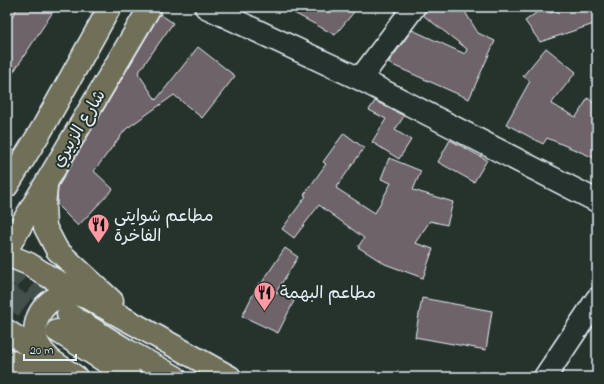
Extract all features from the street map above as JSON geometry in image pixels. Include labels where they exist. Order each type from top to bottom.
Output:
[{"type":"main road","name":"شارع الزبيري","points":[[7,186],[42,130],[110,7]]},
{"type":"main road","name":"شارع الزبيري","points":[[7,249],[14,227],[48,179],[150,7]]},
{"type":"main road","points":[[7,159],[15,155],[42,130]]},
{"type":"main road","points":[[48,179],[44,205],[45,227],[57,250],[141,327]]},
{"type":"main road","points":[[7,255],[29,264],[46,275],[90,298],[230,377]]},
{"type":"main road","points":[[51,369],[37,342],[35,331],[36,319],[42,309],[50,301],[59,296],[70,294],[90,298]]},
{"type":"main road","points":[[130,377],[63,323],[128,351],[175,377]]},
{"type":"main road","points":[[7,331],[51,369]]},
{"type":"main road","points":[[7,360],[51,369],[76,377]]},
{"type":"street","points":[[206,7],[360,79],[597,201]]},
{"type":"street","points":[[360,79],[414,7]]},
{"type":"street","points":[[545,377],[597,299]]},
{"type":"building","points":[[18,7],[56,7],[7,82],[7,25]]},
{"type":"building","points":[[283,7],[358,7],[335,35]]},
{"type":"building","points":[[426,7],[462,7],[478,33],[495,41],[469,99],[388,63],[412,30],[465,54],[467,49],[423,15]]},
{"type":"building","points":[[546,7],[550,13],[569,7],[591,7],[597,23],[540,42],[525,21]]},
{"type":"building","points":[[160,14],[173,23],[138,73],[156,100],[198,47],[235,76],[202,118],[174,95],[126,129],[94,171],[113,189],[78,226],[57,205],[58,187]]},
{"type":"building","points":[[546,48],[576,72],[551,104],[576,117],[588,98],[597,106],[597,123],[594,135],[597,148],[597,159],[547,138],[543,144],[506,124],[530,81],[523,76]]},
{"type":"building","points":[[375,101],[404,116],[395,130],[411,140],[399,159],[372,142],[386,119],[369,110]]},
{"type":"building","points":[[344,133],[364,148],[336,188],[375,213],[391,183],[381,179],[389,158],[421,171],[413,190],[453,202],[447,225],[430,221],[415,243],[433,249],[423,278],[385,264],[358,247],[364,238],[319,205],[294,238],[282,229],[306,196],[304,195],[326,164],[323,162]]},
{"type":"building","points":[[450,140],[487,160],[474,182],[438,162]]},
{"type":"building","points":[[285,248],[298,257],[276,292],[294,301],[278,333],[242,316],[259,283],[261,284]]},
{"type":"building","points":[[422,298],[492,311],[486,350],[415,337]]},
{"type":"tunnel","points":[[7,265],[66,312]]},
{"type":"tunnel","points":[[7,294],[53,328]]},
{"type":"place","name":"مطاعم شوايتي الفاخرة","points":[[98,244]]},
{"type":"place","name":"مطاعم البهمة","points":[[265,312]]}]
